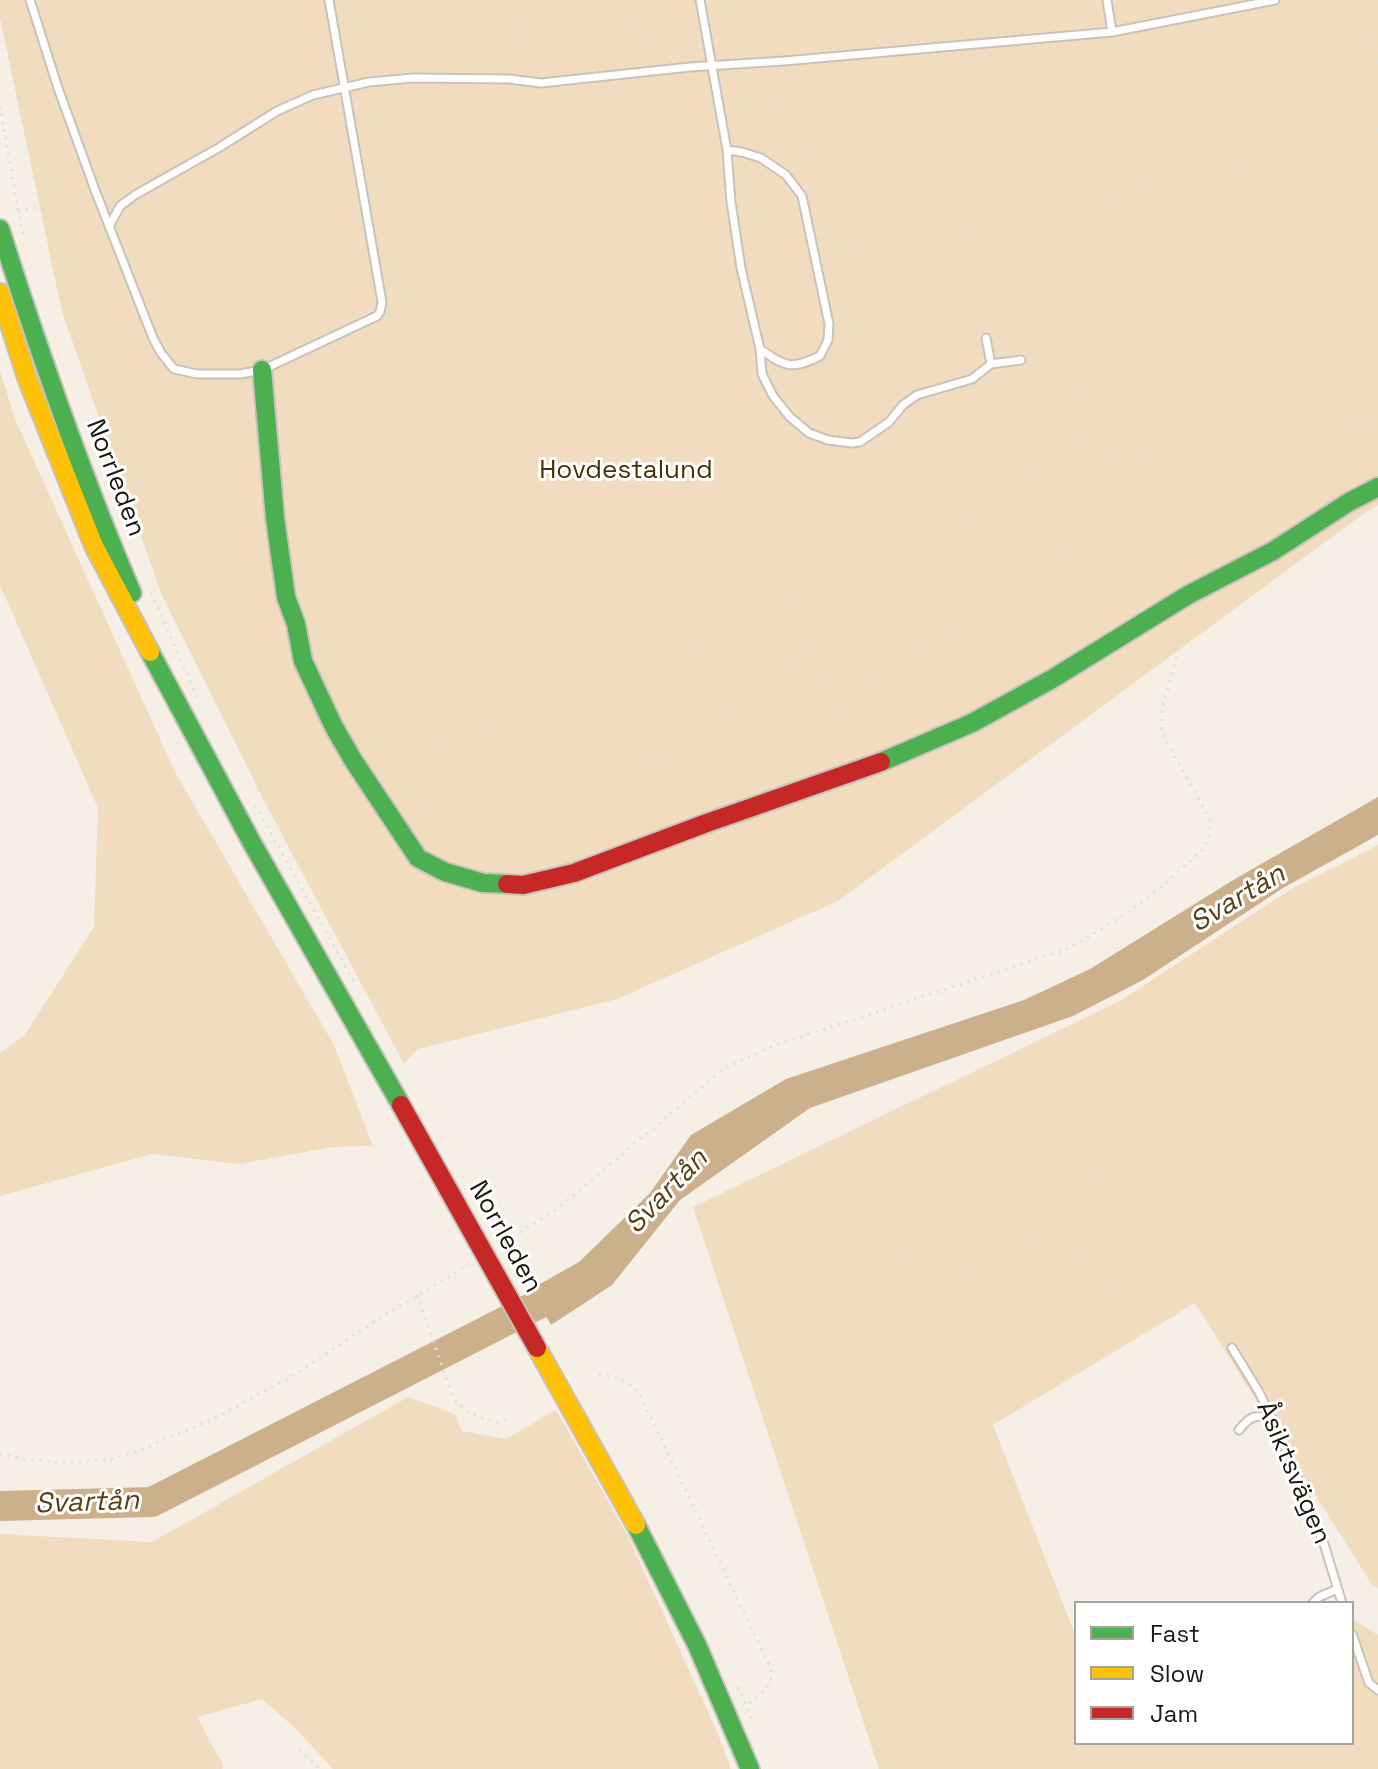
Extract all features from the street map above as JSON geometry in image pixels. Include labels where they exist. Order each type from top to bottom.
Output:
[{"type":"main road","name":"Norrleden","points":[[0,229],[38,349],[111,544],[196,740]]},
{"type":"main road","name":"Norrleden","points":[[0,293],[27,378],[94,546],[252,843],[636,1525],[700,1649],[750,1769]]},
{"type":"main road","points":[[262,370],[275,518],[286,597],[296,624],[303,661],[334,727],[418,858],[445,872],[483,883],[523,885],[574,873],[873,766],[972,723],[1052,679],[1171,605],[1273,551],[1378,487]]},
{"type":"lane","points":[[30,0],[95,190],[153,338],[174,369],[216,375],[262,370],[380,312],[382,302],[329,0]]},
{"type":"lane","points":[[700,0],[727,150],[741,268],[760,349],[762,374],[773,396],[790,417],[809,433],[828,440],[860,442],[889,422],[903,405],[917,395],[972,379],[991,364],[1021,360]]},
{"type":"lane","points":[[1107,0],[1112,32]]},
{"type":"lane","points":[[110,225],[120,206],[135,195],[277,111],[313,95],[369,82],[413,78],[509,79],[541,83],[711,65],[1112,32],[1275,0]]},
{"type":"lane","points":[[727,150],[761,158],[786,175],[802,196],[829,324],[828,340],[820,356],[799,367],[779,362],[760,349]]},
{"type":"lane","points":[[986,338],[991,364]]},
{"type":"lane","name":"Åsiktsvägen","points":[[1232,1348],[1272,1418],[1325,1547],[1341,1601]]},
{"type":"lane","points":[[1239,1430],[1249,1418],[1272,1418]]},
{"type":"lane","points":[[1315,1601],[1337,1589]]},
{"type":"lane","points":[[1354,1640],[1369,1683],[1378,1690]]},
{"type":"path","points":[[518,0],[531,82]]},
{"type":"path","points":[[637,0],[647,36],[643,72]]},
{"type":"path","points":[[680,0],[690,67]]},
{"type":"path","points":[[1362,0],[1378,67]]},
{"type":"path","points":[[337,50],[522,20]]},
{"type":"path","points":[[525,39],[641,21]]},
{"type":"path","points":[[369,785],[396,762],[456,734],[513,726],[658,672],[788,598],[942,542],[1078,437],[1080,389],[1100,346],[1144,300],[1151,271],[1142,187],[1112,32]]},
{"type":"path","points":[[759,62],[790,125],[811,154],[833,209]]},
{"type":"path","points":[[0,106],[24,236]]},
{"type":"path","points":[[847,254],[1378,129]]},
{"type":"path","points":[[18,212],[95,190]]},
{"type":"path","points":[[1078,437],[1108,452],[1196,456],[1309,435],[1378,417]]},
{"type":"path","points":[[806,790],[799,764],[810,733],[837,706],[1078,541],[1108,452]]},
{"type":"path","points":[[394,821],[433,799],[475,783],[616,776],[631,772],[670,752],[825,640],[857,609],[871,574],[870,568]]},
{"type":"path","points":[[150,593],[200,702]]},
{"type":"path","points":[[788,598],[837,706],[873,766]]},
{"type":"path","points":[[495,1248],[557,1209],[720,1072],[776,1045],[1065,950],[1118,919],[1174,877],[1205,846],[1210,819],[1163,735],[1160,721],[1179,636],[1171,605]]},
{"type":"path","points":[[658,672],[683,832]]},
{"type":"path","points":[[475,783],[481,732]]},
{"type":"path","points":[[254,804],[359,991]]},
{"type":"path","points":[[897,1252],[924,1274],[944,1282],[966,1274],[1070,1204],[1102,1169]]},
{"type":"path","points":[[985,1358],[1088,1324],[1100,1314],[1114,1289],[1142,1271],[1153,1259],[1169,1225]]},
{"type":"path","points":[[1025,1234],[1048,1238],[1074,1251],[1099,1267],[1114,1289]]},
{"type":"path","points":[[0,1454],[73,1463],[110,1459],[136,1452],[215,1418],[291,1377],[470,1264]]},
{"type":"path","points":[[417,1295],[453,1398],[475,1416],[497,1422],[513,1420]]},
{"type":"path","points":[[599,1375],[621,1378],[639,1393],[771,1669],[770,1685],[747,1705]]},
{"type":"path","points":[[299,1750],[321,1769]]},
{"type":"green space","name":"Hovdestalund","points":[[0,0],[1378,0],[1378,505],[838,901],[617,999],[418,1049],[404,1064],[263,799],[161,593],[62,312],[0,18]]},
{"type":"green space","points":[[0,371],[15,419],[175,772],[334,1045],[373,1146],[333,1147],[239,1164],[152,1154],[0,1196],[0,1053],[24,1036],[94,927],[98,808],[0,585]]},
{"type":"green space","points":[[1378,845],[1378,1588],[1372,1585],[1195,1303],[993,1425],[1074,1632],[1074,1745],[1354,1745],[1354,1620],[1378,1635],[1378,1769],[879,1769],[693,1207],[1120,1001],[1291,889]]},
{"type":"green space","points":[[408,1397],[455,1414],[462,1431],[506,1439],[556,1410],[628,1536],[731,1769],[333,1769],[296,1729],[262,1699],[197,1717],[223,1765],[222,1769],[0,1769],[0,1534],[152,1542]]},
{"type":"water","points":[[1378,797],[1378,835],[1283,888],[1143,980],[1073,1016],[810,1108],[680,1200],[612,1285],[551,1325],[531,1289],[579,1262],[650,1193],[691,1135],[786,1079],[1024,1000],[1090,969],[1235,879]]},
{"type":"waterway","name":"Svartån","points":[[0,1506],[152,1502],[574,1286]]},
{"type":"traffic: fast","points":[[0,229],[62,412],[132,593]]},
{"type":"traffic: fast","points":[[262,370],[275,518],[286,597],[296,624],[303,661],[334,727],[418,858],[445,872],[483,883],[507,884]]},
{"type":"traffic: fast","points":[[881,762],[972,723],[1052,679],[1188,595],[1273,551],[1378,487]]},
{"type":"traffic: fast","points":[[150,652],[252,843],[401,1105]]},
{"type":"traffic: fast","points":[[636,1525],[697,1645],[750,1769]]},
{"type":"traffic: slow","points":[[0,293],[27,378],[94,546],[150,652]]},
{"type":"traffic: slow","points":[[537,1348],[636,1525]]},
{"type":"traffic: jam","points":[[507,884],[523,885],[574,873],[881,762]]},
{"type":"traffic: jam","points":[[401,1105],[537,1348]]}]
